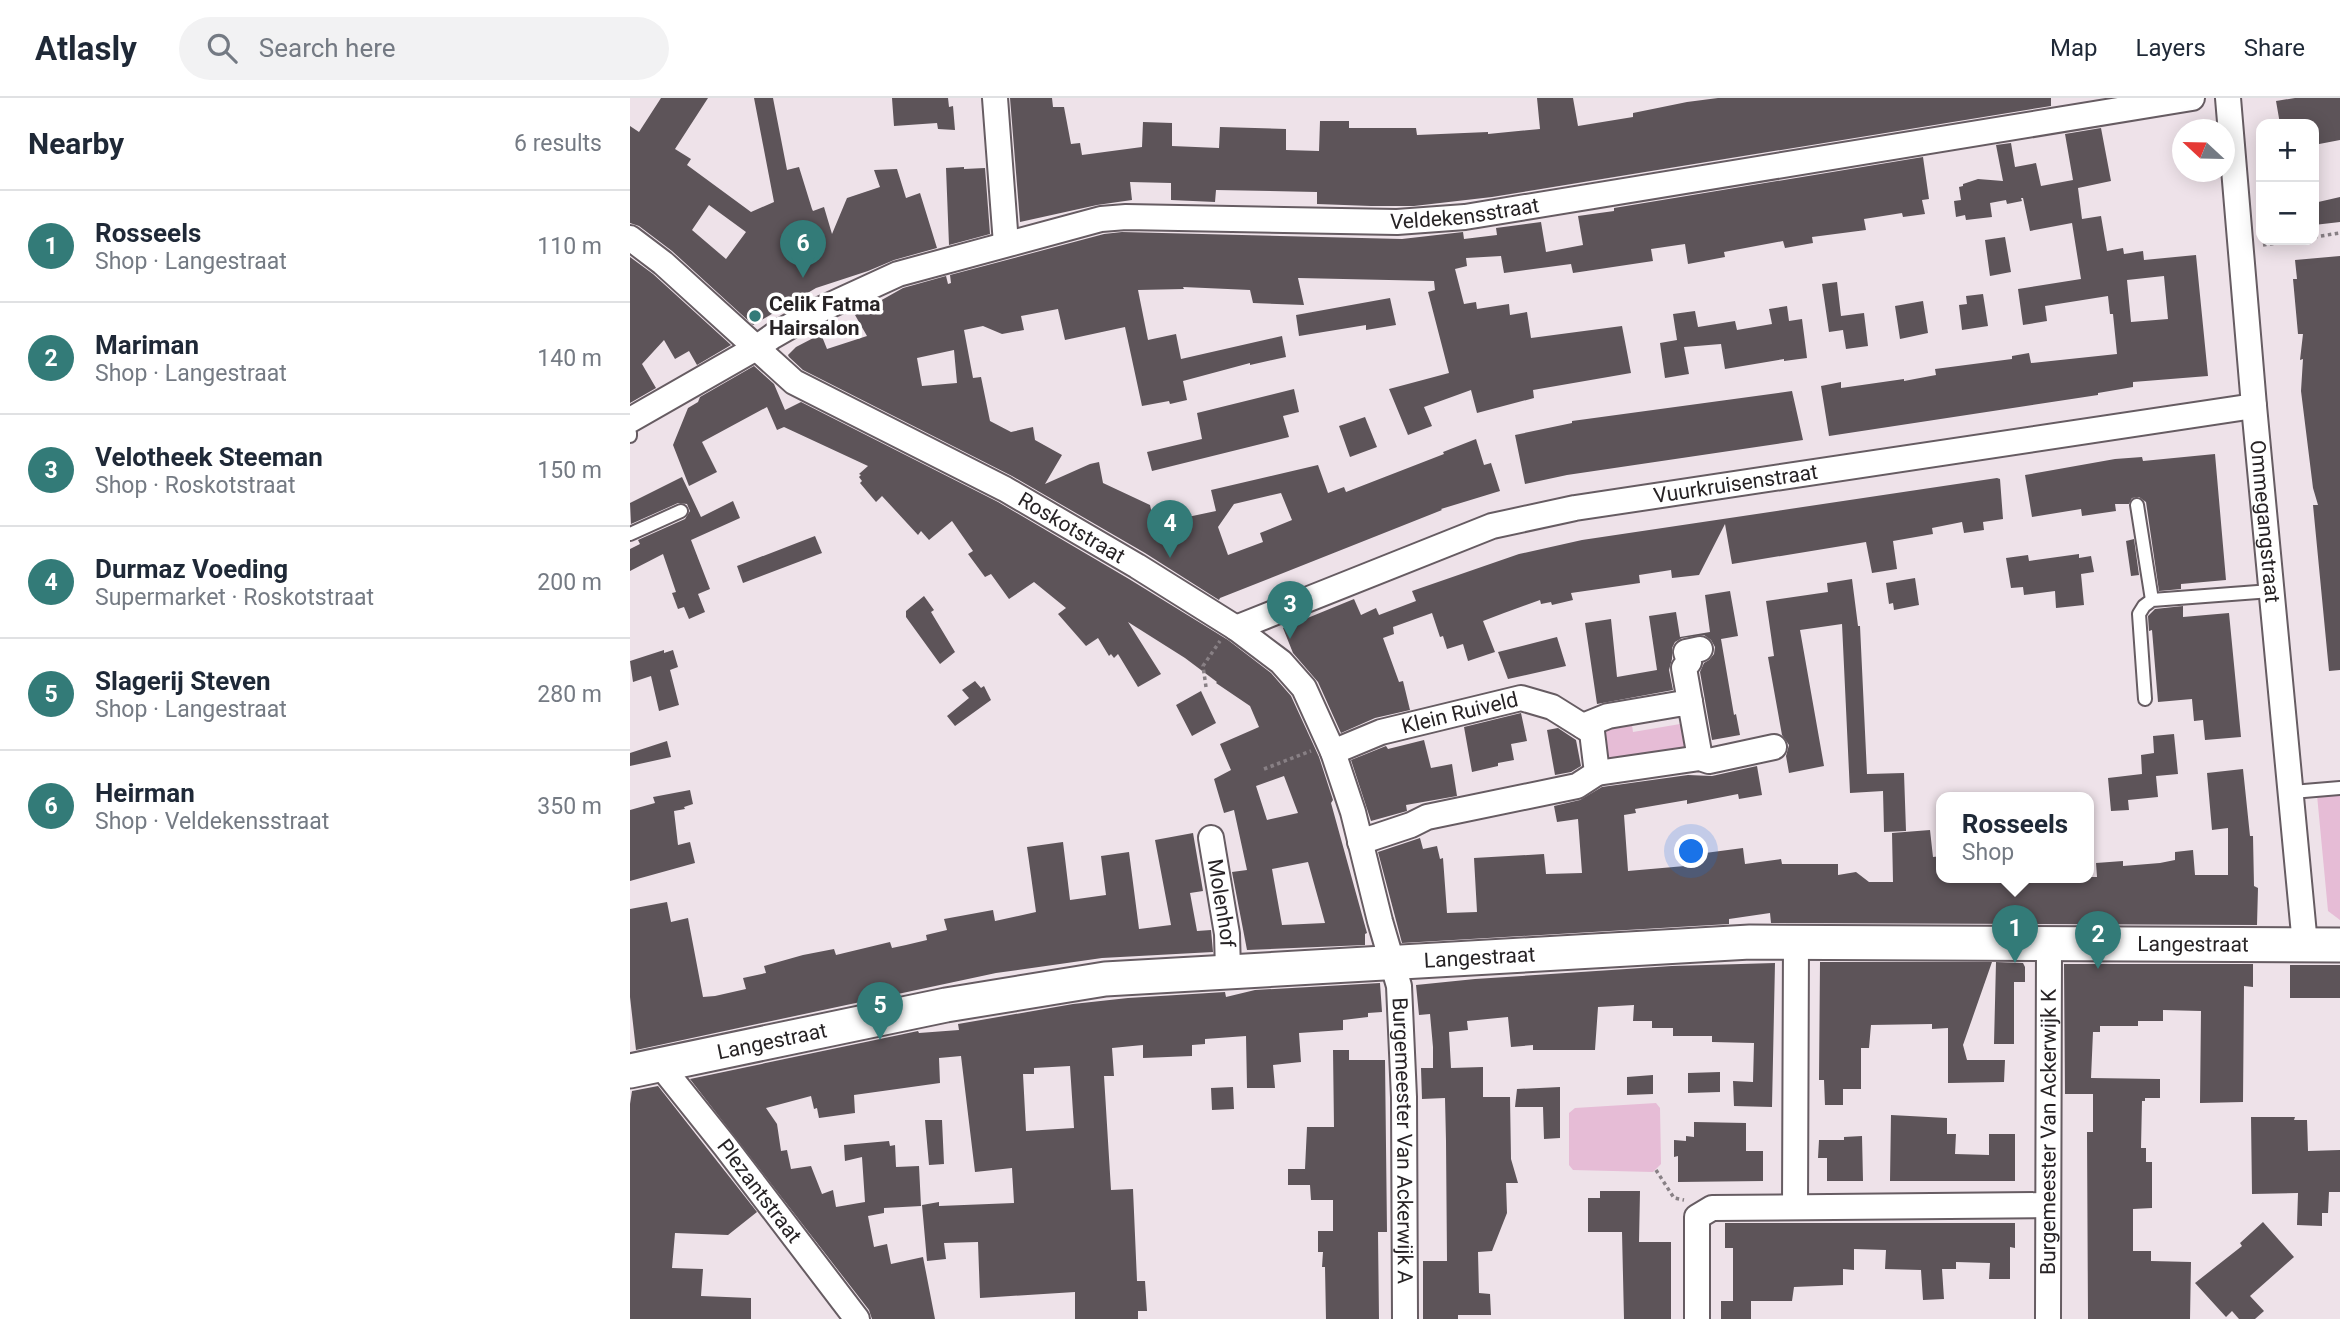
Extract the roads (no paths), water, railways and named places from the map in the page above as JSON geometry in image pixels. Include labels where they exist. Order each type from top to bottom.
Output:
[{"type":"street","points":[[995,98],[1006,244]]},
{"type":"street","name":"Veldekensstraat","points":[[630,420],[813,313],[898,274],[1101,219],[1126,217],[1397,222],[1465,217],[2192,98]]},
{"type":"street","name":"Ommegangstraat","points":[[2228,98],[2305,945]]},
{"type":"street","name":"Roskotstraat","points":[[630,238],[663,263],[794,382],[1005,488],[1137,565],[1233,626],[1281,662],[1304,688],[1331,747],[1393,963]]},
{"type":"street","name":"Vuurkruisenstraat","points":[[1233,626],[1492,526],[1574,508],[2254,406]]},
{"type":"street","points":[[1700,649],[1686,652],[1689,662],[1684,668],[1700,758]]},
{"type":"street","name":"Klein Ruiveld","points":[[1331,747],[1521,698],[1552,707],[1583,726]]},
{"type":"street","points":[[1583,726],[1608,716],[1690,702]]},
{"type":"street","points":[[1583,726],[1592,732],[1597,773]]},
{"type":"street","points":[[1360,842],[1427,817],[1577,786],[1597,773],[1700,758],[1710,761],[1774,747]]},
{"type":"street","name":"Molenhof","points":[[1211,838],[1227,934],[1228,971]]},
{"type":"street","points":[[1795,1207],[1796,941]]},
{"type":"street","name":"Langestraat","points":[[645,1069],[946,1004],[1105,979],[1679,945],[1796,941],[2340,945]]},
{"type":"street","name":"Burgemeester Van Ackerwijk K","points":[[2048,1319],[2049,944]]},
{"type":"street","name":"Burgemeester Van Ackerwijk A","points":[[1393,963],[1399,986],[1404,1097],[1405,1319]]},
{"type":"street","name":"Plezantstraat","points":[[645,1069],[725,1146],[857,1319]]},
{"type":"street","points":[[1697,1319],[1697,1217],[1712,1208],[2048,1205]]},
{"type":"lane","points":[[2137,505],[2152,600]]},
{"type":"lane","points":[[630,534],[681,511]]},
{"type":"lane","points":[[2145,699],[2139,614],[2144,606],[2152,600],[2271,591]]},
{"type":"lane","points":[[2292,792],[2340,788]]},
{"type":"place","name":"Heirman","points":[[803,278]]},
{"type":"place","name":"Celik Fatma Hairsalon","points":[[755,316]]},
{"type":"place","name":"Durmaz Voeding","points":[[1170,558]]},
{"type":"place","name":"Velotheek Steeman","points":[[1290,639]]},
{"type":"place","name":"Rosseels","points":[[2015,963]]},
{"type":"place","name":"Mariman","points":[[2098,969]]},
{"type":"place","name":"Slagerij Steven","points":[[880,1040]]}]
